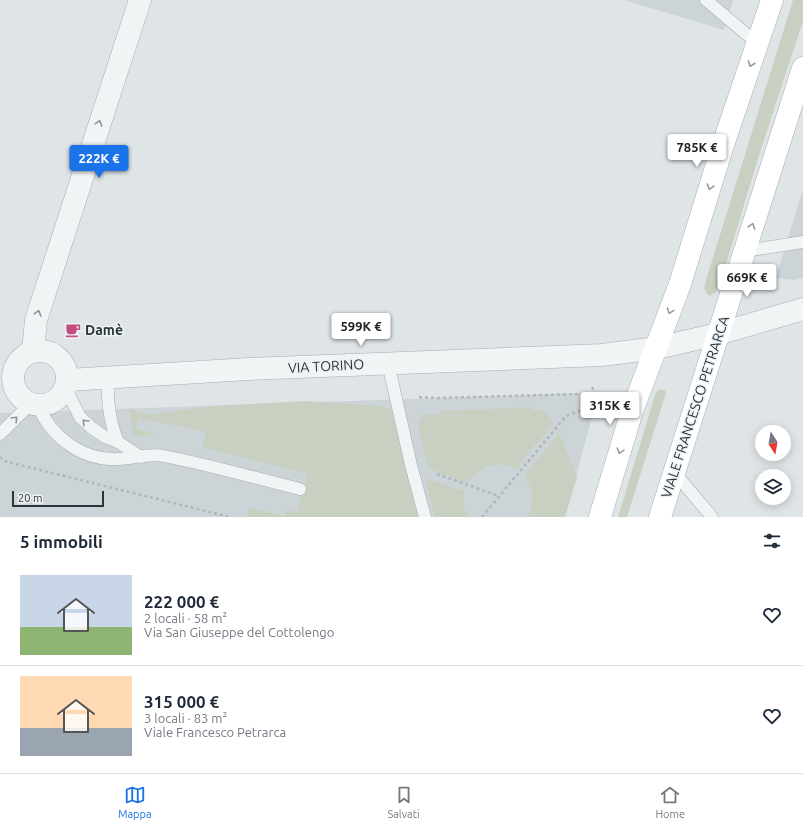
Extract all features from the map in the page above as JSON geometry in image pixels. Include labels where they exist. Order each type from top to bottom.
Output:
[{"type":"main road","points":[[600,517],[632,411],[680,284],[722,148],[772,0]]},
{"type":"main road","name":"VIALE FRANCESCO PETRARCA","points":[[660,517],[801,80]]},
{"type":"street","points":[[33,352],[36,320],[140,0]]},
{"type":"street","name":"VIA TORINO","points":[[67,384],[108,378],[159,374],[388,363],[574,357],[657,348],[718,334],[803,309]]},
{"type":"street","points":[[41,351],[50,353],[64,364],[67,371],[67,384],[55,402],[34,405],[18,394],[6,379],[24,356],[33,352],[41,351]]},
{"type":"lane","points":[[706,0],[758,44]]},
{"type":"lane","points":[[745,251],[803,242]]},
{"type":"lane","points":[[388,363],[394,395],[425,517]]},
{"type":"lane","points":[[108,378],[107,399],[111,426],[118,442]]},
{"type":"lane","points":[[67,384],[80,417],[92,428],[141,457]]},
{"type":"lane","points":[[0,434],[34,405],[52,429],[78,451],[100,459],[162,455],[300,490]]},
{"type":"lane","points":[[674,472],[712,517]]},
{"type":"path","points":[[482,517],[566,416],[588,408],[593,387]]},
{"type":"path","points":[[394,395],[437,398],[574,394],[591,397]]},
{"type":"path","points":[[0,457],[4,460],[230,517]]},
{"type":"path","points":[[411,465],[499,496]]},
{"type":"shaded area","points":[[624,0],[733,0],[724,30]]},
{"type":"shaded area","points":[[803,188],[803,278],[794,280],[776,278]]},
{"type":"shaded area","points":[[582,393],[596,402],[565,517],[0,517],[0,413]]},
{"type":"green space","points":[[793,0],[803,0],[803,21],[760,152],[721,281],[715,293],[709,296],[704,289],[706,280]]},
{"type":"green space","points":[[659,390],[665,390],[666,393],[627,517],[618,517],[656,392]]},
{"type":"green space","points":[[306,401],[382,406],[391,410],[418,517],[246,517],[249,508],[285,516],[287,510],[297,512],[308,474],[202,447],[206,432],[138,418],[136,428],[156,435],[134,436],[129,408],[141,414],[156,414],[213,406]]},
{"type":"green space","points":[[531,407],[533,410],[545,412],[553,423],[516,469],[502,465],[489,466],[477,473],[467,483],[428,468],[418,425],[424,414],[440,414],[440,411]]},
{"type":"green space","points":[[559,433],[577,477],[565,517],[528,517],[532,506],[532,496],[524,476]]},
{"type":"green space","points":[[425,478],[464,491],[464,507],[469,517],[435,517]]},
{"type":"place","name":"Damè","points":[[73,330]]}]
